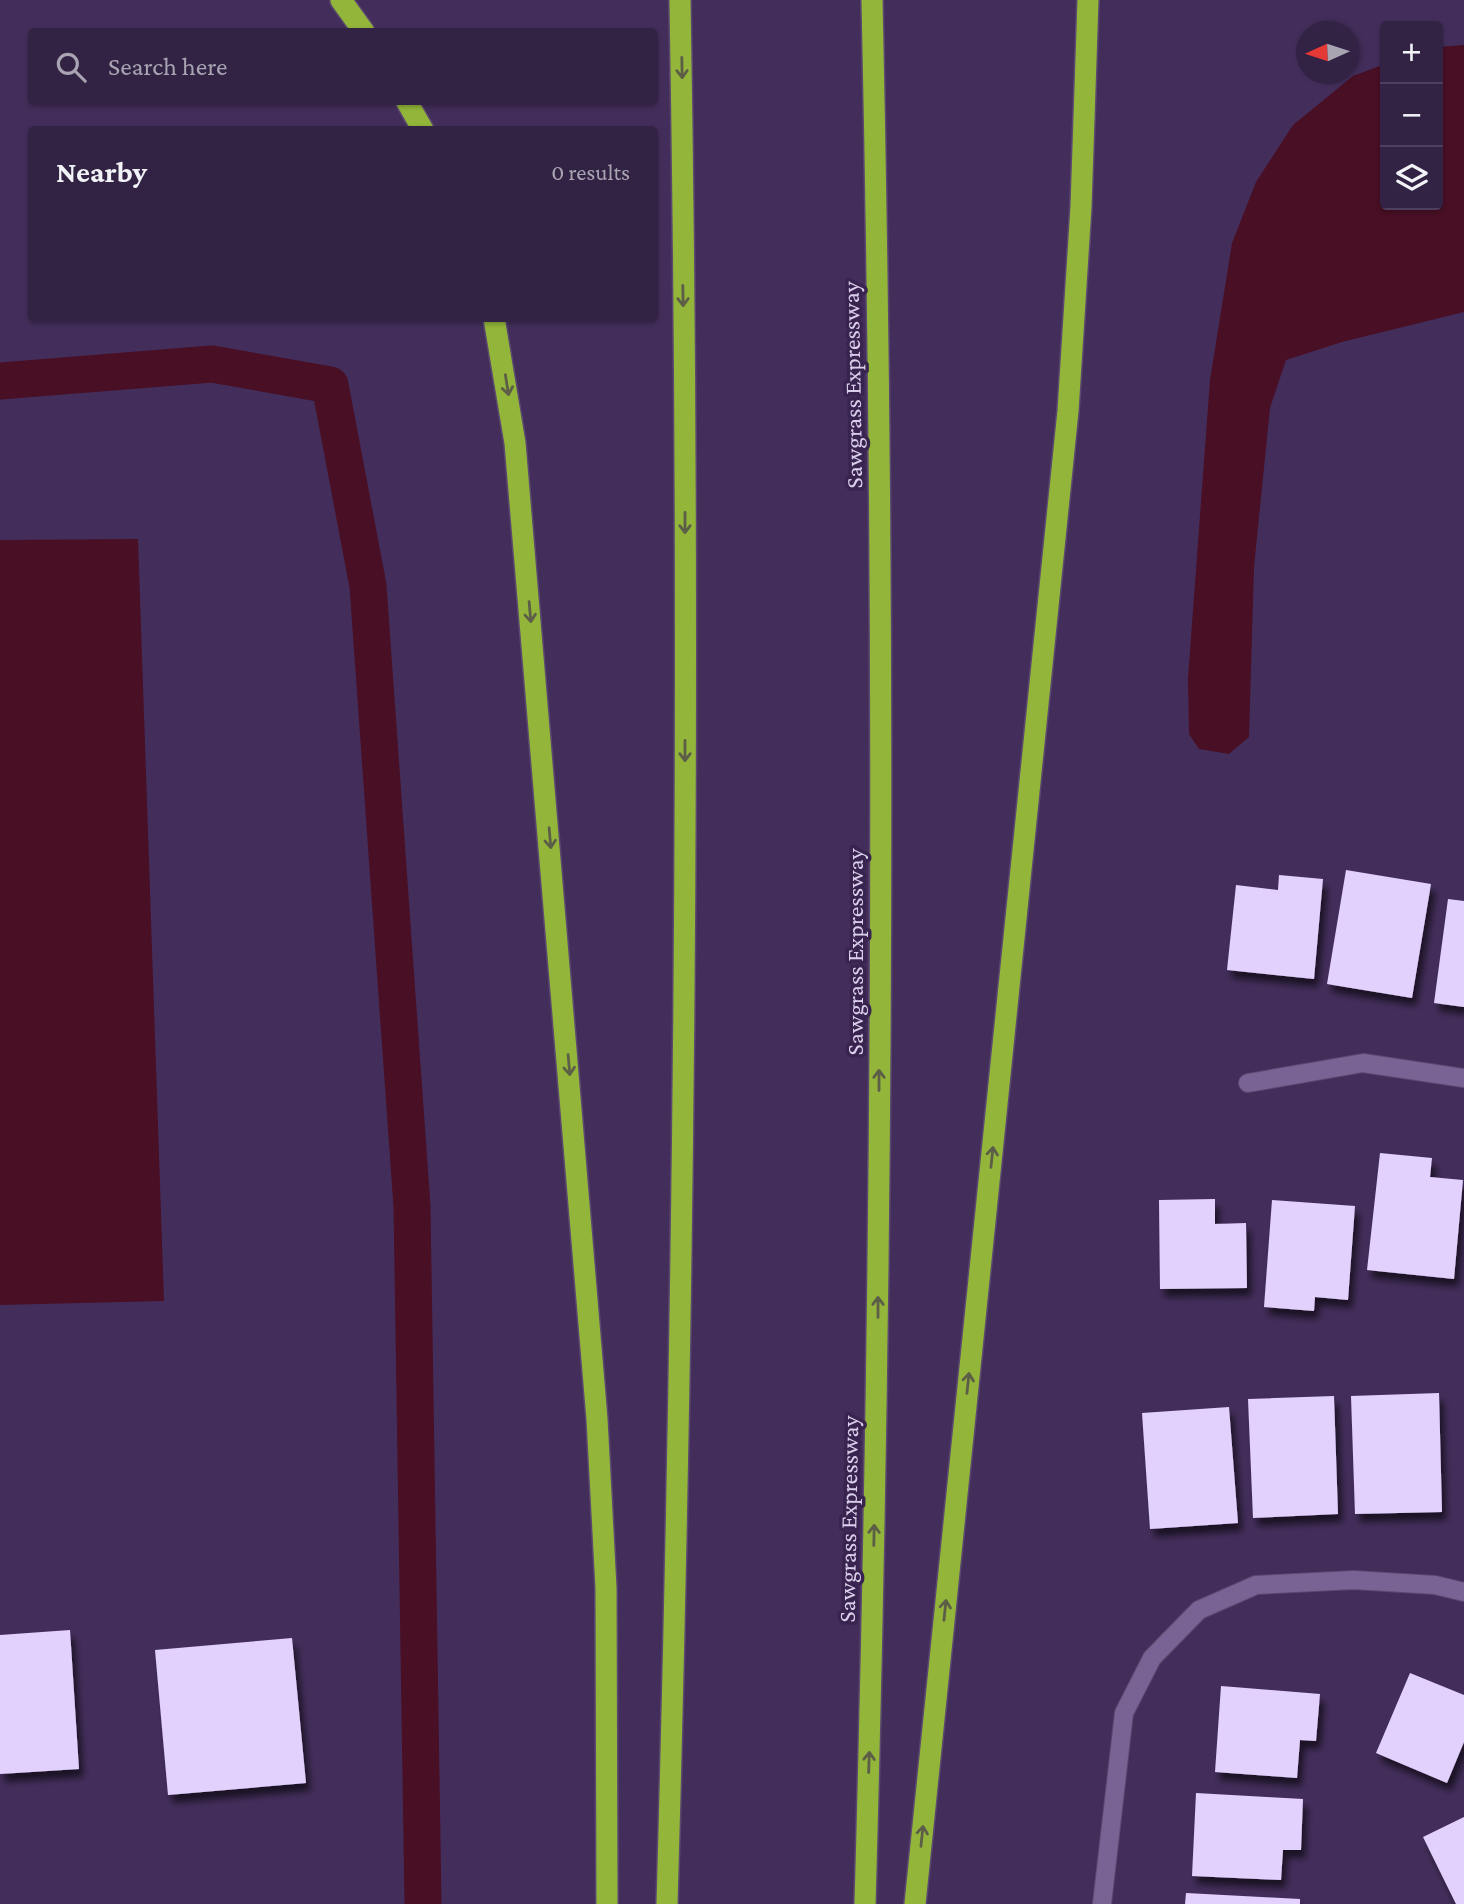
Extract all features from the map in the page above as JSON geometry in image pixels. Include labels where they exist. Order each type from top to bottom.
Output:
[{"type":"highway","points":[[341,0],[361,28]]},
{"type":"highway","points":[[667,1904],[679,1432],[685,883],[685,475],[680,0]]},
{"type":"highway","name":"Sawgrass Expressway","points":[[865,1904],[878,1341],[880,942],[880,534],[872,0]]},
{"type":"highway","points":[[915,1904],[1068,411],[1079,248],[1088,0]]},
{"type":"highway","points":[[409,105],[421,126]]},
{"type":"highway","points":[[495,322],[508,388],[517,457],[592,1331],[606,1588],[607,1904]]},
{"type":"street","points":[[1248,1083],[1363,1063],[1464,1078]]},
{"type":"street","points":[[1102,1904],[1124,1713],[1152,1658],[1199,1610],[1256,1586],[1354,1580],[1435,1585],[1464,1592]]},
{"type":"shaded area","points":[[1464,45],[1464,312],[1342,342],[1286,360],[1270,408],[1254,567],[1249,737],[1229,754],[1199,749],[1189,734],[1188,678],[1210,380],[1232,243],[1256,182],[1293,125],[1343,84],[1359,84],[1359,74],[1380,66],[1380,210],[1443,210],[1443,47]]},
{"type":"shaded area","points":[[138,539],[164,1301],[0,1305],[0,540]]},
{"type":"building","points":[[1346,870],[1431,884],[1412,998],[1327,984]]},
{"type":"building","points":[[1279,875],[1323,879],[1314,979],[1227,970],[1236,885],[1278,890]]},
{"type":"building","points":[[1448,899],[1464,901],[1464,1007],[1434,1003]]},
{"type":"building","points":[[1380,1153],[1432,1158],[1430,1177],[1463,1180],[1454,1279],[1367,1270]]},
{"type":"building","points":[[1215,1199],[1215,1224],[1246,1223],[1247,1288],[1160,1289],[1159,1200]]},
{"type":"building","points":[[1272,1200],[1355,1206],[1348,1300],[1315,1297],[1314,1311],[1264,1307]]},
{"type":"building","points":[[1439,1393],[1442,1512],[1355,1514],[1351,1396]]},
{"type":"building","points":[[1334,1396],[1338,1514],[1253,1518],[1248,1399]]},
{"type":"building","points":[[1229,1407],[1238,1523],[1150,1529],[1142,1413]]},
{"type":"building","points":[[70,1630],[79,1769],[0,1774],[0,1635]]},
{"type":"building","points":[[292,1638],[306,1783],[168,1795],[155,1650]]},
{"type":"building","points":[[1410,1673],[1464,1695],[1464,1742],[1447,1783],[1376,1753]]},
{"type":"building","points":[[1221,1686],[1320,1694],[1316,1741],[1300,1740],[1297,1778],[1215,1772]]},
{"type":"building","points":[[1196,1793],[1303,1799],[1301,1850],[1283,1850],[1281,1880],[1192,1876]]},
{"type":"building","points":[[1464,1817],[1464,1904],[1456,1904],[1423,1837]]},
{"type":"building","points":[[1186,1893],[1300,1899],[1300,1904],[1185,1904]]},
{"type":"waterway","points":[[0,381],[212,364],[330,385],[368,586],[412,1206],[423,1904]]}]
